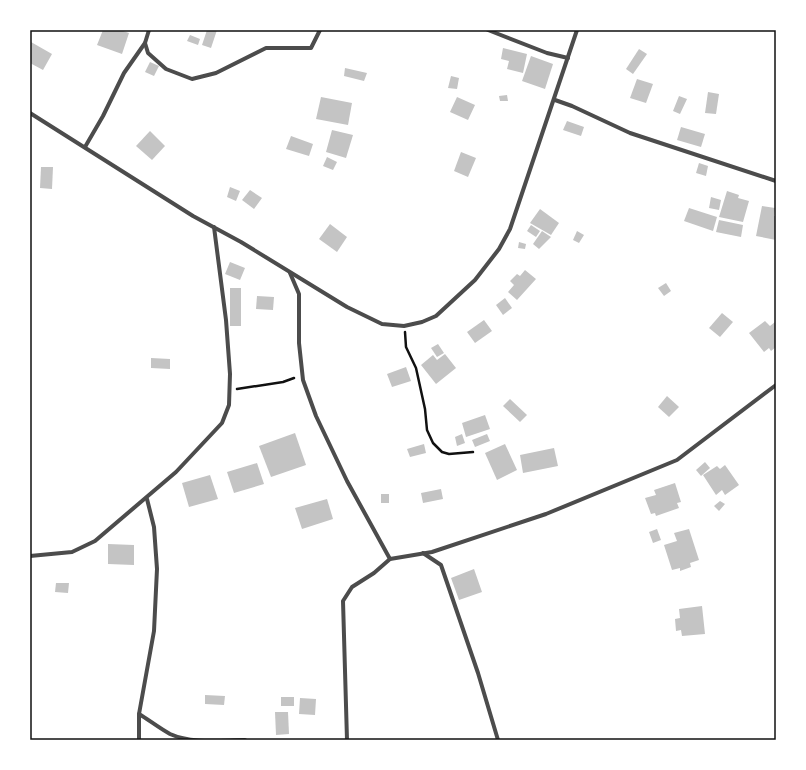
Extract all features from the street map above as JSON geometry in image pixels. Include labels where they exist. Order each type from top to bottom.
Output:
[{"type":"street","points":[[85,147],[103,116],[124,73],[145,43],[149,30]]},
{"type":"street","points":[[145,43],[148,53],[166,69],[192,80],[216,73],[266,48],[311,48],[320,30]]},
{"type":"street","points":[[488,30],[547,53],[568,58]]},
{"type":"street","points":[[30,113],[193,216],[365,317],[382,324],[404,326],[422,322],[436,316],[475,280],[499,249],[510,229],[555,100],[577,30]]},
{"type":"street","points":[[555,100],[572,106],[630,133],[776,181]]},
{"type":"street","points":[[30,556],[72,552],[96,541],[147,499],[176,472],[222,423],[229,405],[230,390],[226,320],[214,227]]},
{"type":"street","points":[[290,273],[299,294],[299,343],[303,374],[316,416],[350,488],[390,559]]},
{"type":"street","points":[[347,740],[343,601],[345,595],[352,586],[374,573],[390,559],[432,552],[546,514],[677,460],[776,385]]},
{"type":"street","points":[[139,740],[138,714],[154,631],[157,568],[154,527],[147,499]]},
{"type":"street","points":[[424,553],[441,565],[478,673],[498,740]]},
{"type":"street","points":[[138,714],[171,734],[181,737],[195,740],[245,740]]},
{"type":"path","points":[[404,326],[406,347],[416,368],[425,409],[427,430],[433,443],[442,452],[449,454],[473,452]]},
{"type":"path","points":[[230,390],[283,382],[303,374]]},
{"type":"building","points":[[103,30],[120,30],[129,33],[122,54],[97,45]]},
{"type":"building","points":[[207,30],[217,30],[211,48],[202,45]]},
{"type":"building","points":[[190,35],[200,39],[198,45],[187,41]]},
{"type":"building","points":[[31,42],[52,54],[43,70],[30,63]]},
{"type":"building","points":[[503,48],[527,54],[523,73],[507,69],[509,61],[501,59]]},
{"type":"building","points":[[639,49],[647,54],[633,74],[626,69]]},
{"type":"building","points":[[531,56],[553,64],[545,89],[522,81]]},
{"type":"building","points":[[150,62],[159,66],[154,76],[145,72]]},
{"type":"building","points":[[345,68],[367,73],[364,81],[344,76]]},
{"type":"building","points":[[451,76],[459,78],[457,89],[448,88]]},
{"type":"building","points":[[637,79],[653,84],[646,103],[630,98]]},
{"type":"building","points":[[708,92],[719,94],[716,114],[705,113]]},
{"type":"building","points":[[507,95],[508,101],[500,101],[499,96]]},
{"type":"building","points":[[679,96],[687,99],[680,114],[673,111]]},
{"type":"building","points":[[321,97],[352,103],[348,125],[316,119]]},
{"type":"building","points":[[457,97],[475,105],[468,120],[450,112]]},
{"type":"building","points":[[567,121],[584,127],[581,136],[563,130]]},
{"type":"building","points":[[681,127],[705,134],[701,147],[677,140]]},
{"type":"building","points":[[332,130],[353,135],[346,158],[326,152]]},
{"type":"building","points":[[150,131],[165,146],[152,160],[136,146]]},
{"type":"building","points":[[291,136],[313,144],[309,156],[286,149]]},
{"type":"building","points":[[461,152],[476,158],[468,177],[454,171]]},
{"type":"building","points":[[327,157],[337,162],[333,170],[323,166]]},
{"type":"building","points":[[699,163],[708,166],[706,176],[696,173]]},
{"type":"building","points":[[41,167],[53,167],[52,189],[40,188]]},
{"type":"building","points":[[230,187],[240,191],[236,201],[227,197]]},
{"type":"building","points":[[250,190],[262,198],[254,209],[242,200]]},
{"type":"building","points":[[727,191],[739,195],[738,198],[749,201],[743,222],[719,217]]},
{"type":"building","points":[[711,197],[721,200],[719,210],[709,208]]},
{"type":"building","points":[[762,206],[775,208],[774,216],[776,216],[776,240],[756,236]]},
{"type":"building","points":[[689,208],[717,217],[713,231],[684,221]]},
{"type":"building","points":[[540,209],[559,223],[551,235],[530,223]]},
{"type":"building","points":[[719,220],[743,225],[741,237],[716,232]]},
{"type":"building","points":[[330,224],[347,237],[337,252],[319,239]]},
{"type":"building","points":[[531,225],[540,231],[536,237],[527,231]]},
{"type":"building","points":[[542,231],[551,237],[539,249],[533,244]]},
{"type":"building","points":[[577,231],[584,235],[579,243],[573,240]]},
{"type":"building","points":[[519,242],[526,244],[525,249],[518,248]]},
{"type":"building","points":[[230,262],[245,268],[240,280],[225,274]]},
{"type":"building","points":[[525,270],[536,279],[517,300],[508,292],[514,285],[510,281],[517,274],[520,276]]},
{"type":"building","points":[[666,283],[671,291],[664,296],[658,288]]},
{"type":"building","points":[[230,288],[241,288],[241,326],[230,326]]},
{"type":"building","points":[[257,296],[274,297],[273,310],[256,309]]},
{"type":"building","points":[[505,298],[512,308],[503,315],[496,305]]},
{"type":"building","points":[[722,313],[733,322],[720,337],[709,328]]},
{"type":"building","points":[[484,320],[492,331],[475,343],[467,332]]},
{"type":"building","points":[[765,321],[770,326],[775,322],[776,324],[776,347],[771,351],[769,348],[764,352],[749,333]]},
{"type":"building","points":[[438,344],[444,353],[437,357],[431,348]]},
{"type":"building","points":[[445,354],[456,368],[436,384],[421,365],[433,355],[437,360]]},
{"type":"building","points":[[151,358],[170,359],[170,369],[151,368]]},
{"type":"building","points":[[406,367],[411,381],[392,387],[387,374]]},
{"type":"building","points":[[667,396],[679,407],[669,417],[658,407]]},
{"type":"building","points":[[510,399],[527,415],[520,422],[503,406]]},
{"type":"building","points":[[485,415],[490,429],[466,437],[462,423]]},
{"type":"building","points":[[295,433],[306,465],[271,477],[259,446]]},
{"type":"building","points":[[462,434],[465,443],[457,446],[455,437]]},
{"type":"building","points":[[487,434],[490,441],[475,447],[472,440]]},
{"type":"building","points":[[424,444],[426,453],[410,457],[407,449]]},
{"type":"building","points":[[505,444],[517,470],[497,480],[485,453]]},
{"type":"building","points":[[554,448],[558,466],[523,473],[520,455]]},
{"type":"building","points":[[705,462],[710,468],[701,476],[696,470]]},
{"type":"building","points":[[257,463],[264,484],[234,493],[227,472]]},
{"type":"building","points":[[725,465],[739,485],[725,495],[722,490],[716,495],[703,475],[717,466],[720,469]]},
{"type":"building","points":[[210,475],[218,499],[189,507],[182,483]]},
{"type":"building","points":[[675,483],[681,502],[677,503],[679,508],[656,516],[655,513],[651,514],[645,498],[656,495],[654,490]]},
{"type":"building","points":[[441,489],[443,499],[423,503],[421,493]]},
{"type":"building","points":[[381,494],[389,494],[389,503],[381,503]]},
{"type":"building","points":[[327,499],[333,519],[302,529],[295,508]]},
{"type":"building","points":[[720,501],[725,504],[719,511],[714,506]]},
{"type":"building","points":[[657,529],[661,540],[653,543],[649,532]]},
{"type":"building","points":[[689,529],[699,560],[690,563],[691,567],[680,571],[680,568],[672,570],[664,545],[677,541],[674,533]]},
{"type":"building","points":[[108,544],[134,545],[134,565],[108,564]]},
{"type":"building","points":[[474,569],[482,592],[459,600],[451,578]]},
{"type":"building","points":[[56,583],[69,583],[68,593],[55,592]]},
{"type":"building","points":[[702,606],[705,634],[682,636],[681,630],[676,631],[675,619],[680,618],[679,609]]},
{"type":"building","points":[[205,695],[225,696],[224,705],[205,704]]},
{"type":"building","points":[[281,697],[294,697],[294,706],[281,706]]},
{"type":"building","points":[[300,698],[316,699],[315,715],[299,714]]},
{"type":"building","points":[[275,712],[288,712],[289,734],[276,735]]}]
